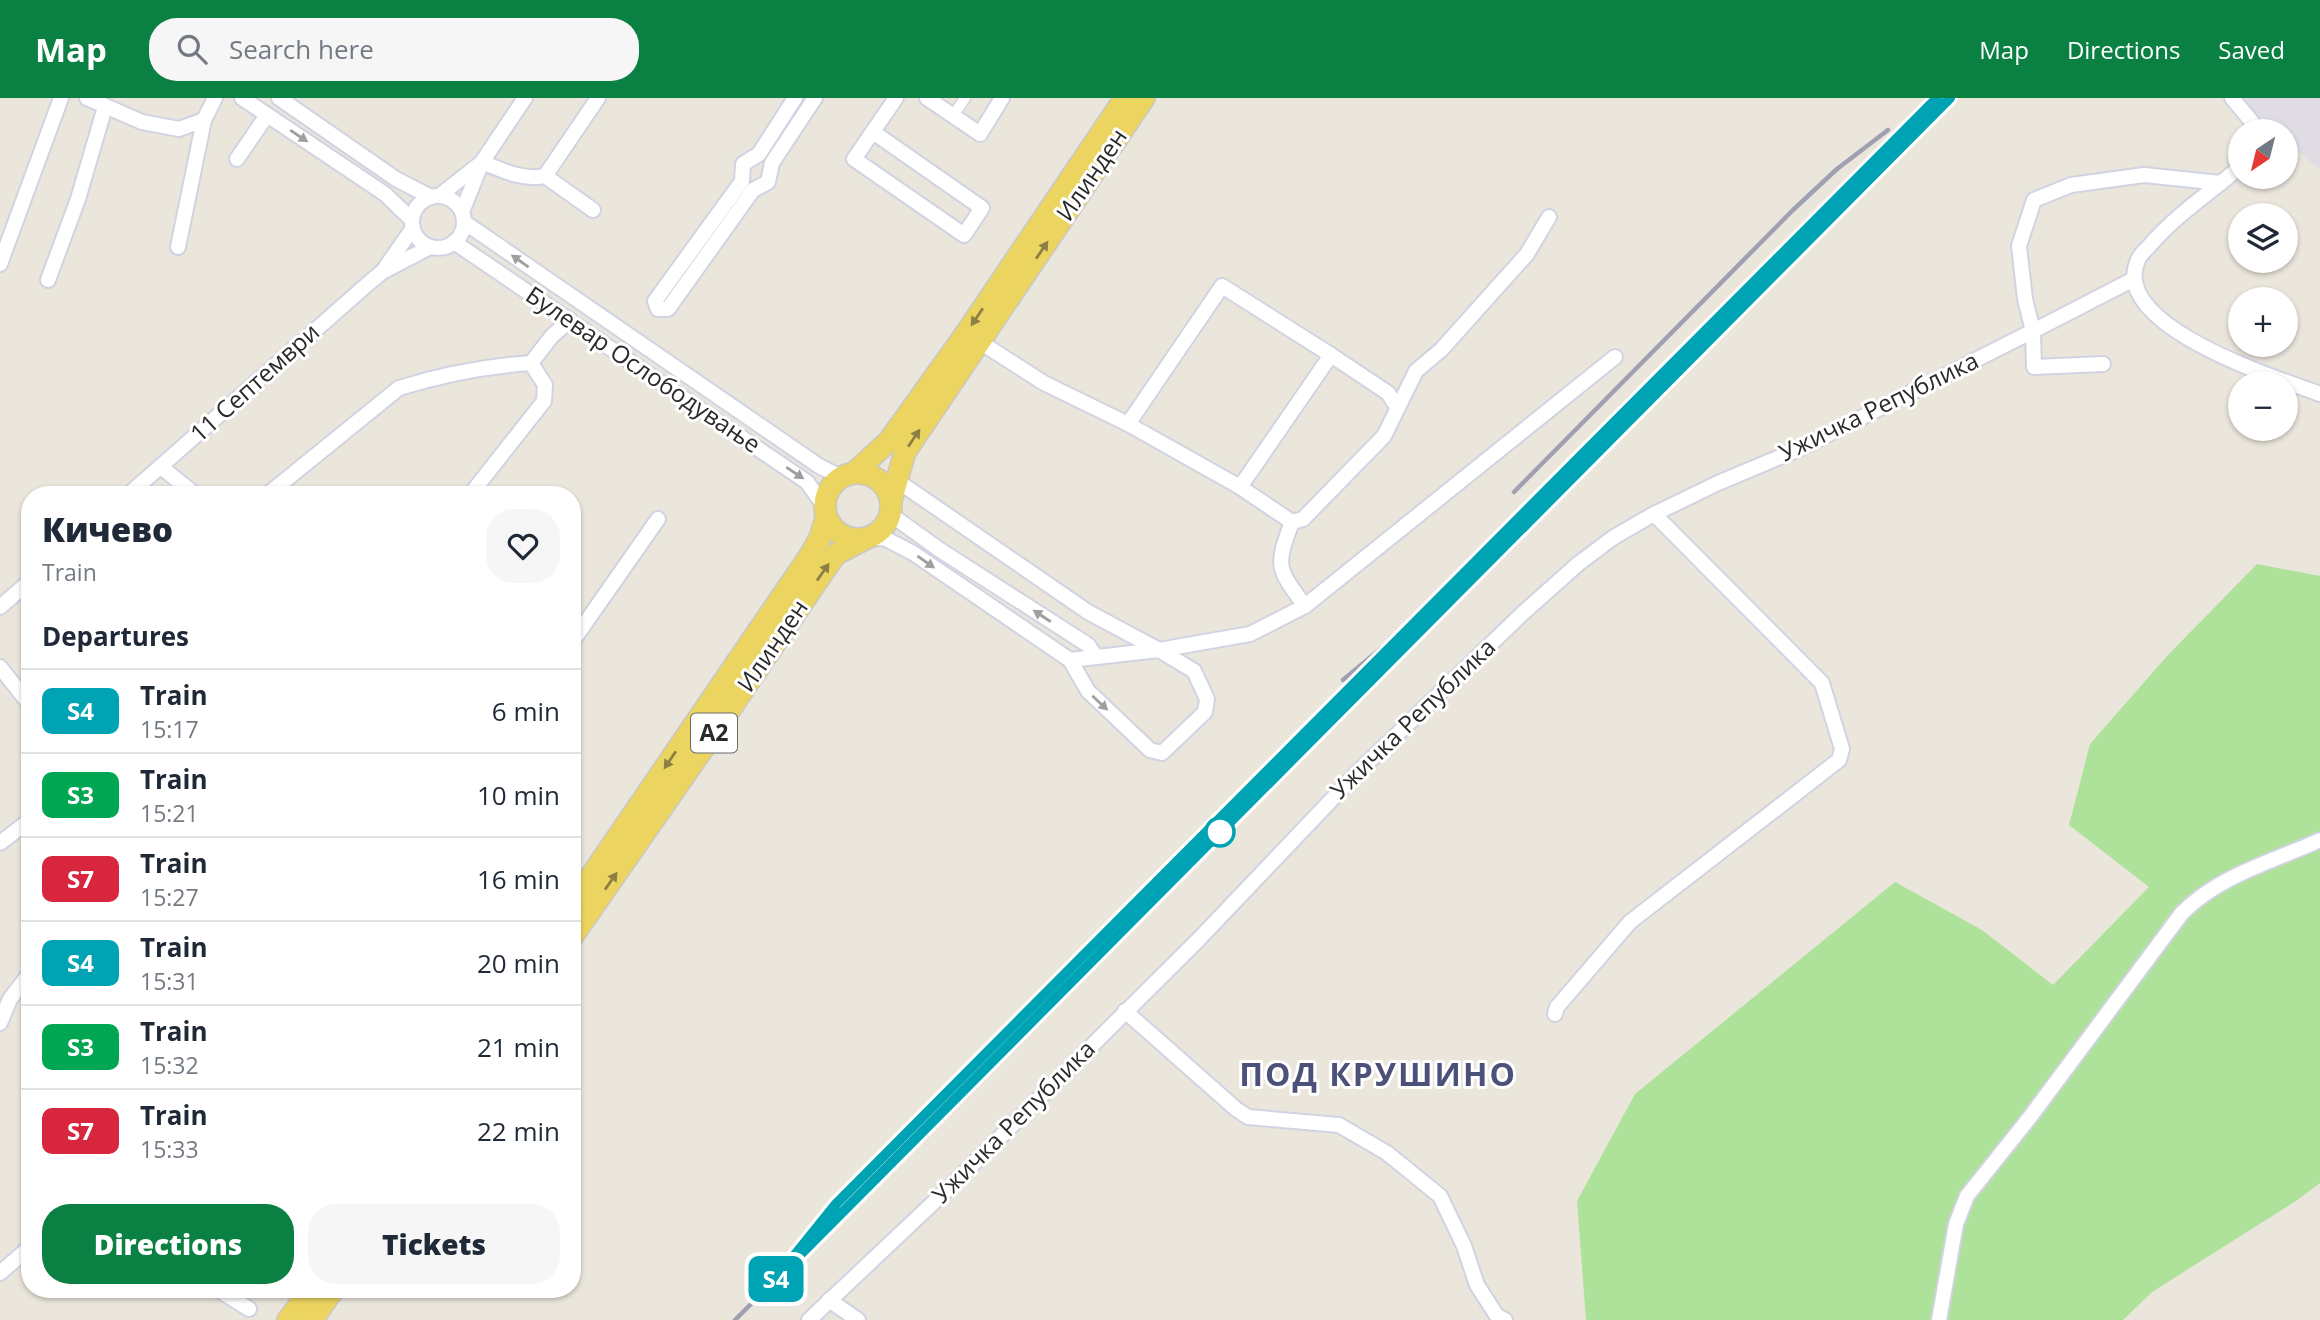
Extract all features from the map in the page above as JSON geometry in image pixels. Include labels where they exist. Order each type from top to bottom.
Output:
[{"type":"main road","name":"Илинден","points":[[581,891],[811,554],[820,538],[828,489],[890,441],[1125,98]]},
{"type":"main road","name":"Илинден","points":[[581,924],[836,554],[878,533],[888,521],[905,452],[1144,98]]},
{"type":"main road","points":[[847,475],[874,477],[882,483],[891,508]]},
{"type":"main road","points":[[825,512],[831,526],[846,538],[865,539]]},
{"type":"main road","points":[[288,1320],[305,1298]]},
{"type":"main road","points":[[312,1320],[327,1298]]},
{"type":"street","points":[[0,264],[61,98]]},
{"type":"street","points":[[87,98],[142,122],[178,130],[204,120]]},
{"type":"street","points":[[178,247],[204,120],[215,98]]},
{"type":"street","points":[[242,98],[385,194],[412,224],[422,243],[430,247],[445,247],[454,242],[461,233],[463,217],[482,162],[525,98]]},
{"type":"street","points":[[279,98],[396,179],[453,201],[463,217]]},
{"type":"street","points":[[545,176],[598,98]]},
{"type":"street","points":[[795,98],[759,154],[743,164],[742,181],[655,301],[658,309],[667,309],[753,190],[768,182],[772,163],[815,98]]},
{"type":"street","points":[[873,132],[982,208],[964,235],[855,159],[873,132],[896,98]]},
{"type":"street","points":[[927,98],[980,134],[1002,98]]},
{"type":"street","points":[[953,116],[965,98]]},
{"type":"street","points":[[2232,98],[2250,119]]},
{"type":"street","points":[[48,280],[78,199],[105,107]]},
{"type":"street","points":[[237,159],[267,115]]},
{"type":"street","points":[[412,224],[418,205],[482,162]]},
{"type":"street","points":[[482,162],[511,174],[545,176],[593,210]]},
{"type":"street","points":[[2103,364],[2034,367],[2034,331],[2025,299],[2019,246],[2034,200],[2071,185],[2144,175],[2221,183]]},
{"type":"street","points":[[2228,177],[2193,205],[2138,259],[2134,279],[2144,304],[2182,335],[2207,350],[2320,394]]},
{"type":"street","name":"Булевар Ослободување","points":[[463,217],[819,467],[847,475]]},
{"type":"street","points":[[980,342],[1044,383],[1128,425],[1240,487],[1292,522],[1303,519],[1384,436],[1416,371],[1441,350],[1527,254],[1549,217]]},
{"type":"street","name":"11 Септември","points":[[382,272],[412,224]]},
{"type":"street","name":"Булевар Ослободување","points":[[454,242],[807,482],[825,512]]},
{"type":"street","name":"11 Септември","points":[[139,486],[382,272],[430,247]]},
{"type":"street","name":"Ужичка Република","points":[[809,1320],[951,1186],[1200,938],[1358,772],[1523,612],[1578,564],[1614,537],[1654,514],[1718,483],[1799,449],[2134,279]]},
{"type":"street","points":[[1128,425],[1222,286],[1388,393],[1397,407]]},
{"type":"street","points":[[278,486],[399,388],[488,368],[531,363],[570,320]]},
{"type":"street","points":[[1240,487],[1331,355]]},
{"type":"street","points":[[1070,660],[1159,650],[1250,634],[1305,606],[1615,357]]},
{"type":"street","points":[[477,486],[544,401],[545,385],[531,363]]},
{"type":"street","points":[[161,467],[185,486]]},
{"type":"street","points":[[865,539],[884,538],[913,553],[1070,660],[1088,691],[1150,750],[1162,753],[1205,712],[1207,699],[1194,671],[1088,612],[896,480]]},
{"type":"street","points":[[891,508],[940,550],[1087,645],[1096,657]]},
{"type":"street","points":[[1555,1014],[1557,1007],[1630,922],[1839,760],[1842,749],[1822,683],[1654,514]]},
{"type":"street","points":[[581,629],[658,519]]},
{"type":"street","points":[[1292,522],[1279,565],[1289,586],[1305,606]]},
{"type":"street","points":[[0,607],[21,589]]},
{"type":"street","points":[[0,667],[21,694]]},
{"type":"street","points":[[0,843],[21,827]]},
{"type":"street","points":[[1939,1320],[1956,1224],[1967,1196],[2030,1117],[2182,913],[2200,895],[2227,879],[2320,840]]},
{"type":"street","points":[[0,1023],[10,999],[21,985]]},
{"type":"street","points":[[1125,1011],[1248,1117],[1339,1125],[1387,1153],[1430,1187],[1440,1196],[1458,1233],[1477,1285],[1497,1316],[1505,1320]]},
{"type":"street","points":[[0,1273],[21,1255]]},
{"type":"street","points":[[241,1298],[249,1309]]},
{"type":"street","points":[[829,1300],[858,1320]]},
{"type":"shaded area","points":[[2236,98],[2320,98],[2320,169],[2298,152],[2298,119],[2259,119]]},
{"type":"green space","points":[[2257,564],[2320,576],[2320,1183],[2152,1292],[2123,1320],[1586,1320],[1577,1201],[1635,1094],[1895,882],[1982,930],[2053,985],[2149,887],[2069,825],[2090,744],[2168,655]]},
{"type":"railway","points":[[735,1320],[1950,98]]},
{"type":"railway","points":[[1514,492],[1793,210],[1837,169],[1888,130]]},
{"type":"railway","points":[[1343,680],[1421,615]]},
{"type":"railway","points":[[821,1223],[836,1204],[959,1080]]},
{"type":"train","name":"S4","points":[[1937,98],[836,1204],[773,1282],[1950,98]]},
{"type":"district","name":"ПОД КРУШИНО","points":[[1378,1075]]}]
